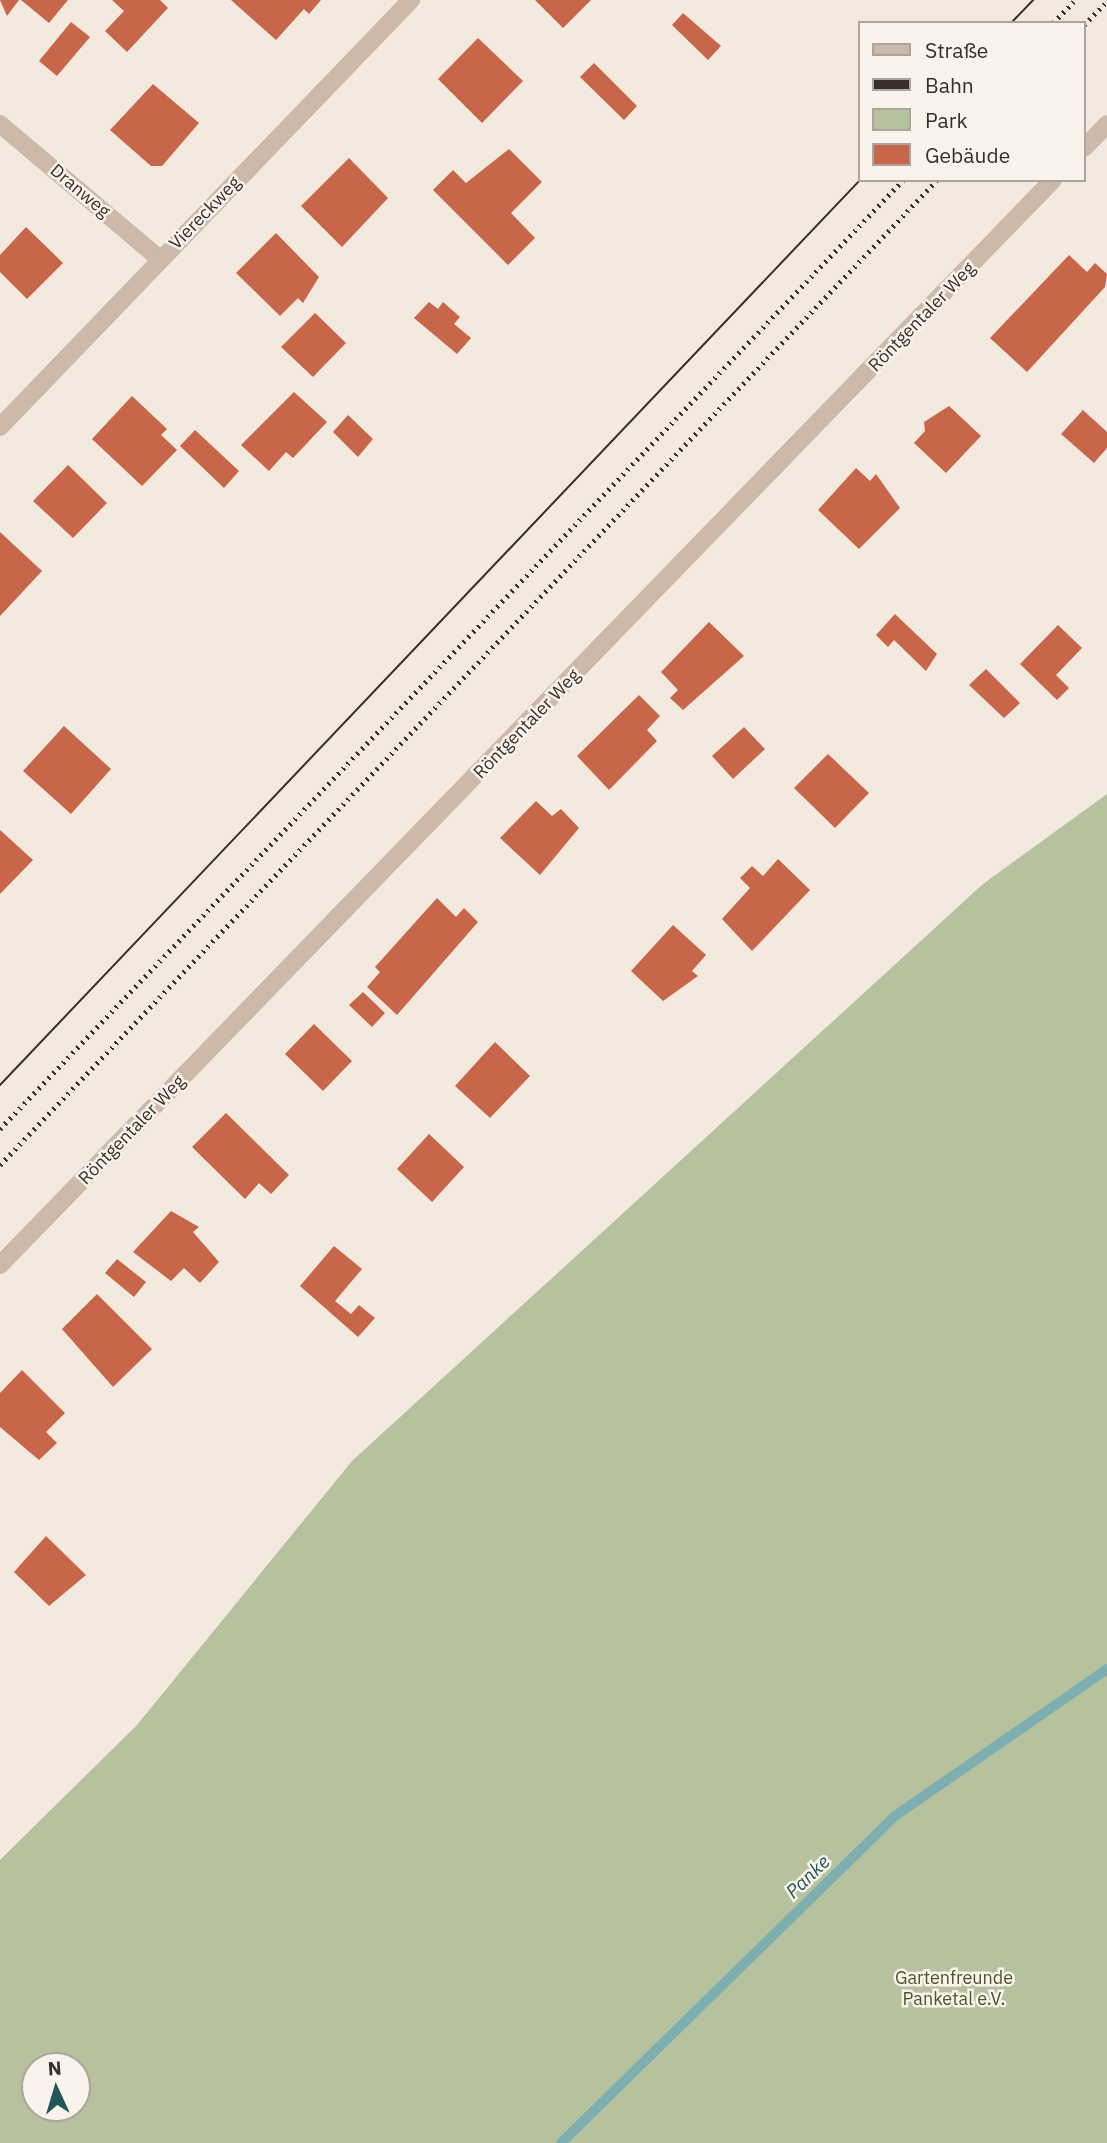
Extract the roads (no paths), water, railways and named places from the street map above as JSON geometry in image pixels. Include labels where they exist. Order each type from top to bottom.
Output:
[{"type":"street","name":"Viereckweg","points":[[0,427],[411,0]]},
{"type":"street","name":"Dranweg","points":[[0,124],[160,259]]},
{"type":"street","points":[[1086,146],[1107,124]]},
{"type":"street","name":"Röntgentaler Weg","points":[[0,1265],[1051,182]]},
{"type":"waterway","name":"Panke","points":[[561,2143],[895,1816],[1107,1669]]},
{"type":"tram line","points":[[1013,21],[1033,0]]},
{"type":"tram line","points":[[0,1085],[858,182]]},
{"type":"railway","points":[[1055,21],[1075,0]]},
{"type":"railway","points":[[1086,23],[1107,1]]},
{"type":"railway","points":[[0,1129],[901,182]]},
{"type":"railway","points":[[0,1165],[935,182]]},
{"type":"park label","name":"Gartenfreunde Panketal e.V.","points":[[954,1989]]}]
